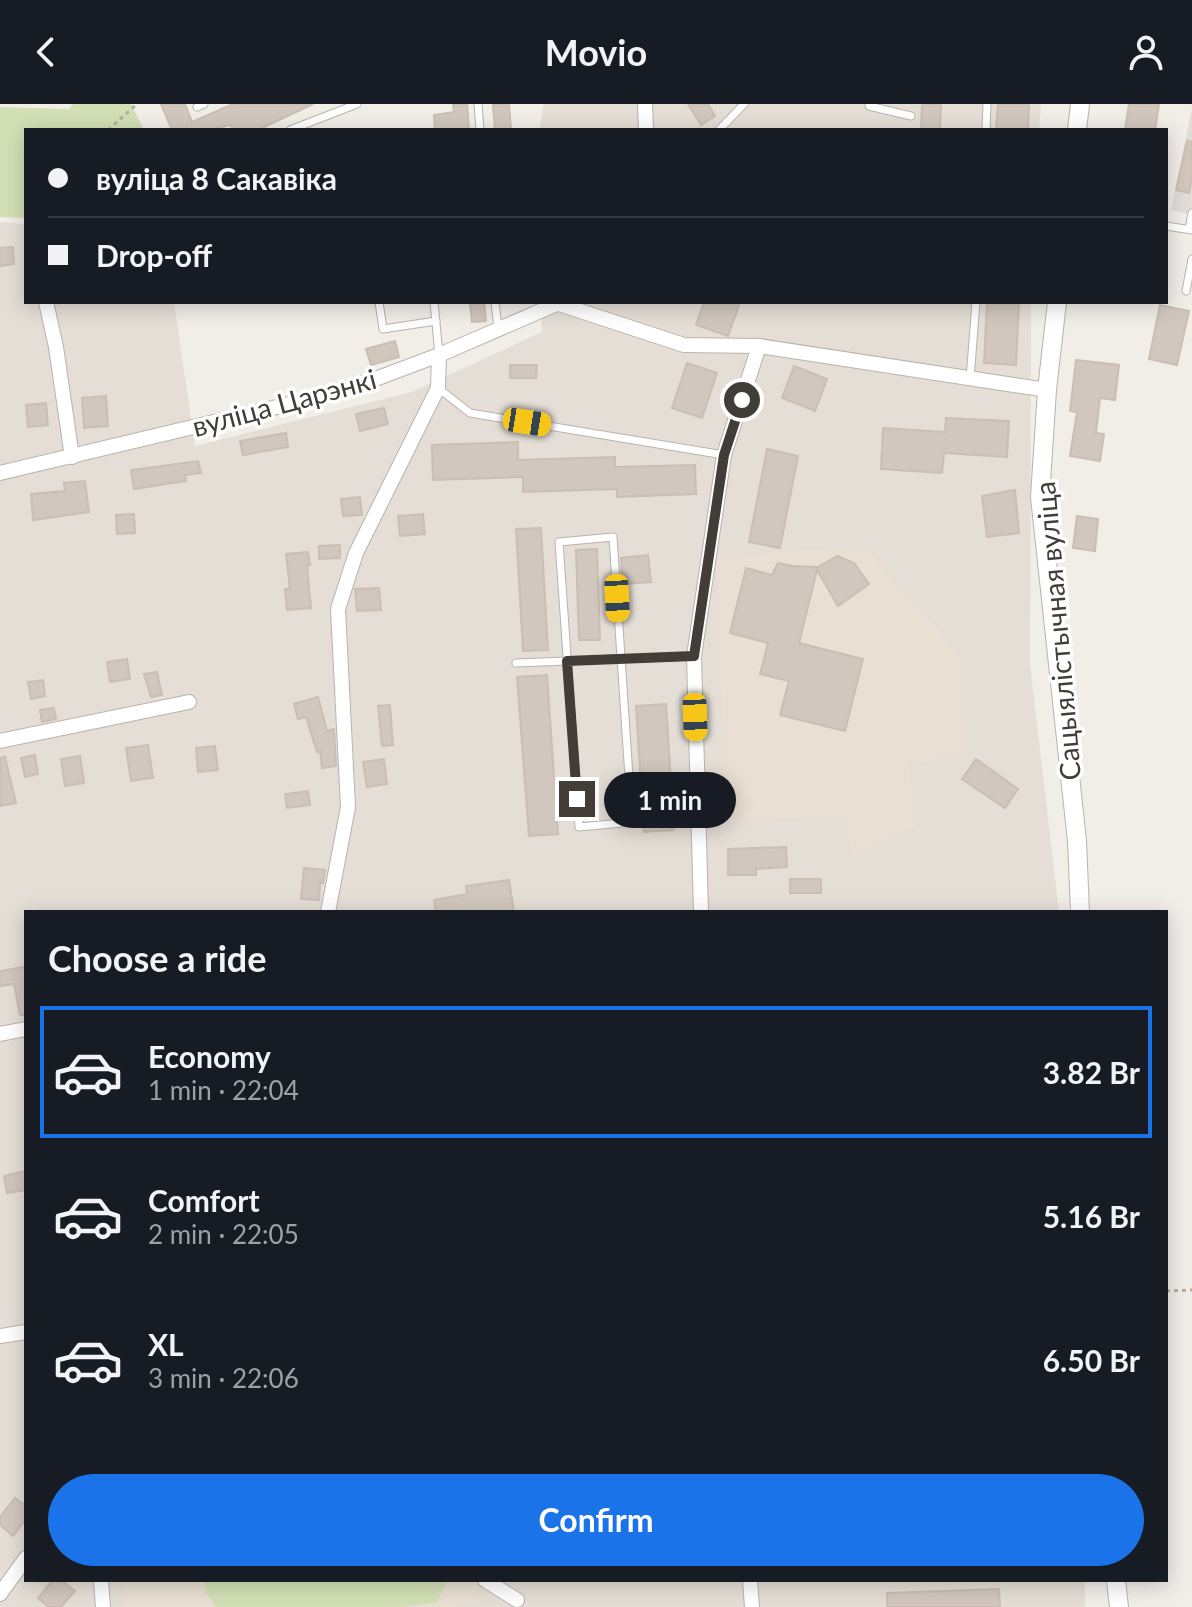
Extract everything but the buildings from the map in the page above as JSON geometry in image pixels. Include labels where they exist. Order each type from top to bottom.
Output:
[{"type":"street","points":[[645,104],[646,128]]},
{"type":"street","points":[[1077,128],[1080,104]]},
{"type":"street","points":[[46,304],[72,457]]},
{"type":"street","name":"вуліца Царэнкі","points":[[0,473],[302,401],[370,381],[558,304]]},
{"type":"street","points":[[563,304],[684,345],[759,346],[1047,390]]},
{"type":"street","name":"Сацыялістычная вуліца","points":[[1057,304],[1040,497],[1077,841],[1080,910]]},
{"type":"street","points":[[701,910],[694,656],[724,455],[759,346]]},
{"type":"street","points":[[328,910],[348,807],[338,609],[356,553],[438,388],[439,355]]},
{"type":"street","points":[[0,741],[189,702]]},
{"type":"street","points":[[0,1034],[24,1029]]},
{"type":"street","points":[[0,1336],[24,1332]]},
{"type":"street","points":[[0,1594],[24,1561]]},
{"type":"street","points":[[101,1582],[103,1607]]},
{"type":"street","points":[[488,1582],[518,1604]]},
{"type":"street","points":[[750,1582],[752,1607]]},
{"type":"street","points":[[1116,1582],[1119,1607]]},
{"type":"street","points":[[499,1607],[518,1604]]},
{"type":"lane","points":[[295,128],[357,104]]},
{"type":"lane","points":[[478,104],[480,128]]},
{"type":"lane","points":[[721,128],[744,104]]},
{"type":"lane","points":[[869,104],[911,116]]},
{"type":"lane","points":[[986,128],[987,104]]},
{"type":"lane","points":[[1168,226],[1190,230],[1192,213]]},
{"type":"lane","points":[[1186,291],[1192,259]]},
{"type":"lane","points":[[379,304],[383,329],[436,321]]},
{"type":"lane","points":[[434,304],[439,355]]},
{"type":"lane","points":[[495,304],[498,328]]},
{"type":"lane","points":[[970,379],[976,304]]},
{"type":"lane","points":[[438,388],[470,413],[724,455]]},
{"type":"lane","points":[[613,537],[621,659],[632,822],[579,827],[559,542],[613,537]]},
{"type":"lane","points":[[516,663],[694,656]]},
{"type":"path","points":[[110,128],[137,104]]},
{"type":"path","points":[[1168,1291],[1192,1290]]},
{"type":"shaded area","points":[[544,104],[1041,104],[1039,128],[539,128]]},
{"type":"shaded area","points":[[1192,108],[1192,215],[1171,210]]},
{"type":"shaded area","points":[[0,222],[24,224],[24,304],[174,304],[195,446],[412,392],[542,332],[541,304],[1031,304],[1030,665],[1059,910],[24,910],[24,1582],[1085,1582],[1085,1607],[0,1607]]},
{"type":"shaded area","points":[[859,548],[871,554],[960,654],[964,754],[909,765],[916,828],[851,855],[845,815],[731,822],[718,660],[718,556]]},
{"type":"shaded area","points":[[124,1582],[479,1582],[482,1597],[453,1607],[125,1607]]},
{"type":"green space","points":[[73,104],[131,104],[143,128],[24,128],[24,218],[0,217],[0,107],[69,109]]},
{"type":"green space","points":[[204,1582],[447,1582],[437,1602],[404,1607],[216,1607],[206,1593]]},
{"type":"route","points":[[577,799],[567,661],[694,656],[724,455],[742,400]]}]
